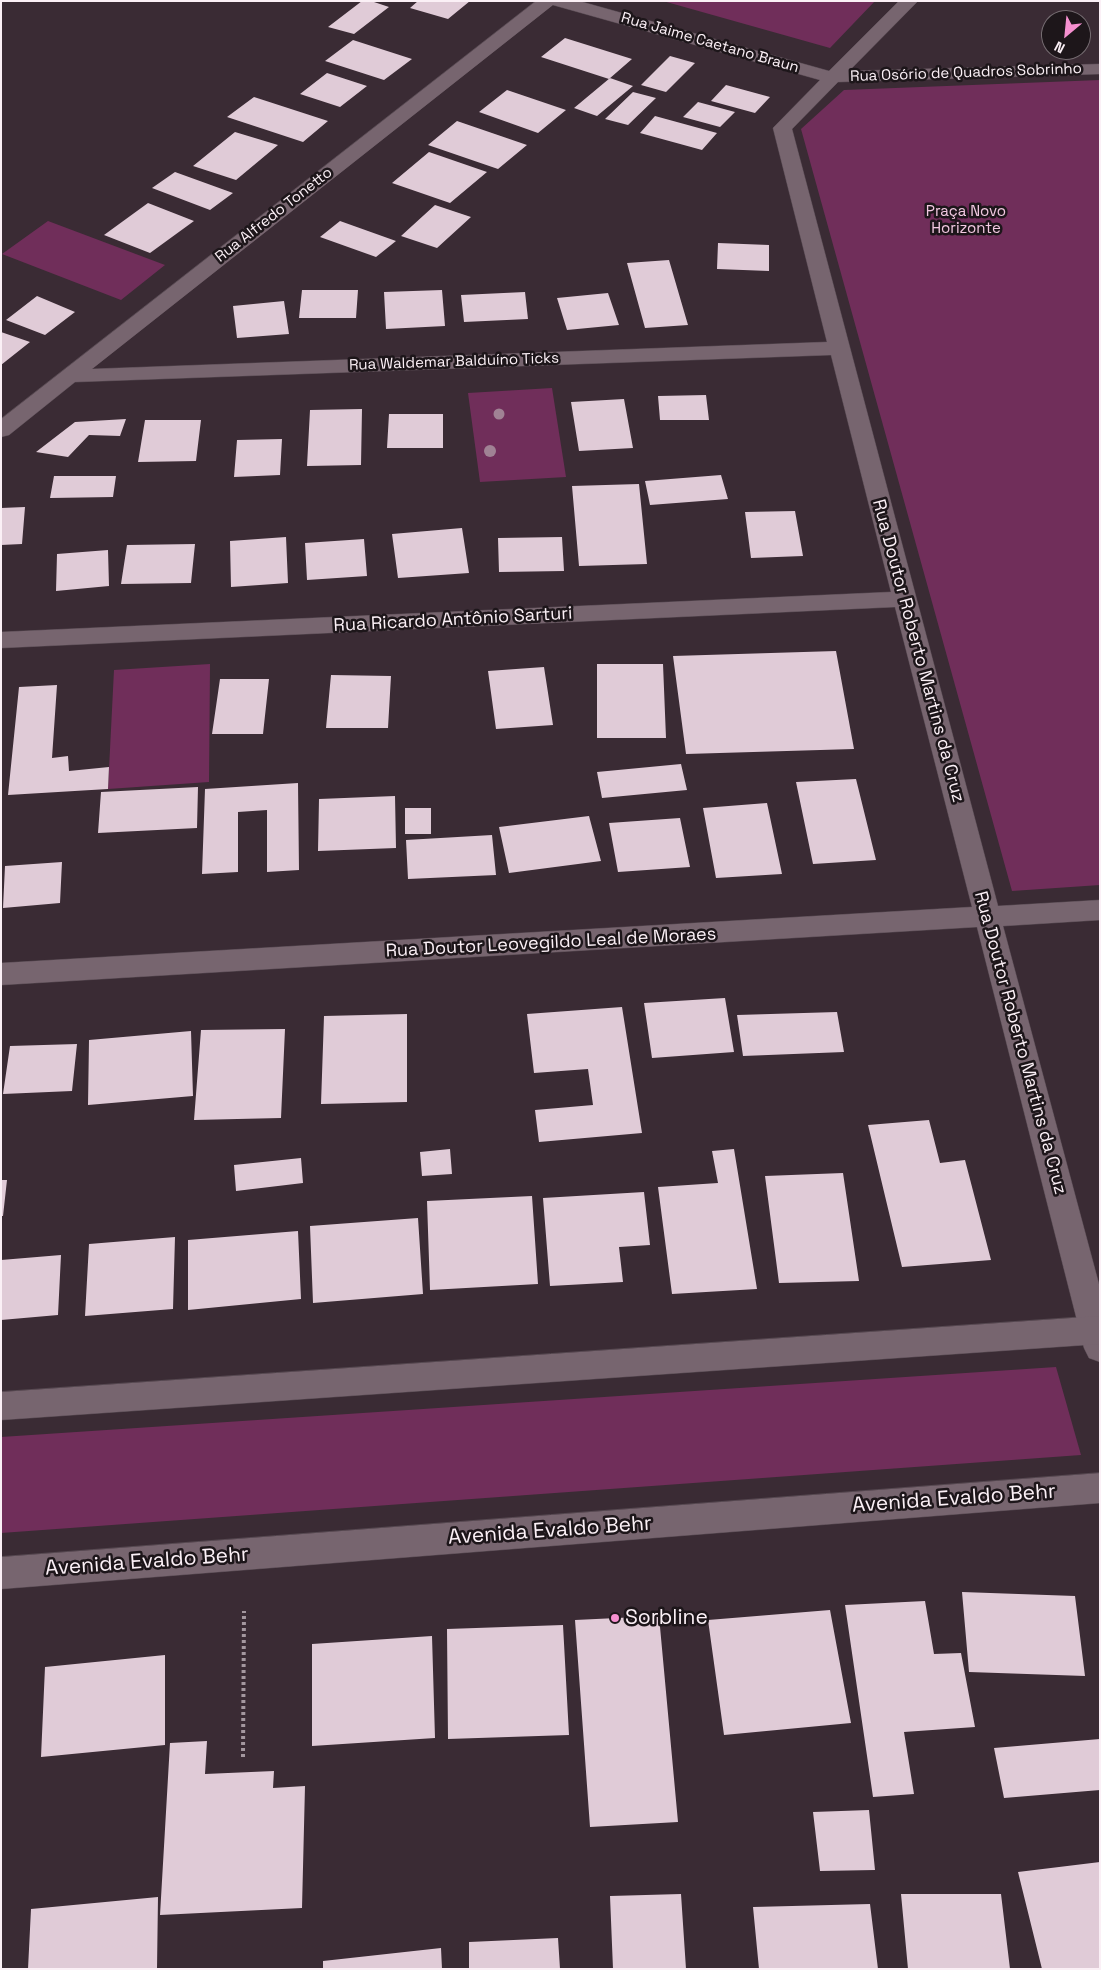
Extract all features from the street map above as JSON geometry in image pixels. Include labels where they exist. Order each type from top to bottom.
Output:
[{"type":"street","name":"Rua Alfredo Tonetto","points":[[1,430],[547,1]]},
{"type":"street","name":"Rua Jaime Caetano Braun","points":[[559,1],[831,77]]},
{"type":"street","name":"Rua Doutor Roberto Martins da Cruz","points":[[909,1],[782,128],[1098,1336]]},
{"type":"street","name":"Rua Osório de Quadros Sobrinho","points":[[831,77],[1100,69]]},
{"type":"street","name":"Rua Waldemar Balduíno Ticks","points":[[69,376],[839,348]]},
{"type":"street","name":"Rua Ricardo Antônio Sarturi","points":[[1,640],[904,599]]},
{"type":"street","name":"Rua Doutor Leovegildo Leal de Moraes","points":[[1,974],[1100,910]]},
{"type":"street","points":[[1,1406],[1098,1336]]},
{"type":"street","name":"Avenida Evaldo Behr","points":[[1,1573],[1100,1488]]},
{"type":"path","points":[[243,1757],[244,1610]]},
{"type":"green space","points":[[663,1],[875,1],[830,48]]},
{"type":"green space","name":"Praça Novo Horizonte","points":[[1100,80],[1100,885],[1012,891],[801,129],[844,90]]},
{"type":"green space","points":[[48,221],[165,265],[121,300],[2,254]]},
{"type":"green space","points":[[552,388],[566,477],[480,482],[468,393]]},
{"type":"green space","points":[[210,664],[209,782],[108,789],[114,670]]},
{"type":"green space","points":[[1056,1367],[1081,1455],[1,1533],[1,1437]]},
{"type":"building","points":[[362,1],[371,1],[389,7],[354,34],[328,27]]},
{"type":"building","points":[[418,1],[470,1],[448,19],[410,8]]},
{"type":"building","points":[[565,38],[632,59],[609,79],[541,57]]},
{"type":"building","points":[[353,40],[412,59],[384,80],[325,61]]},
{"type":"building","points":[[670,56],[695,63],[666,92],[641,85]]},
{"type":"building","points":[[327,73],[367,86],[340,107],[300,94]]},
{"type":"building","points":[[610,78],[633,86],[597,116],[574,108]]},
{"type":"building","points":[[726,85],[770,97],[755,113],[711,101]]},
{"type":"building","points":[[507,90],[566,110],[538,133],[479,112]]},
{"type":"building","points":[[633,92],[656,98],[628,125],[605,119]]},
{"type":"building","points":[[254,97],[328,121],[303,142],[227,117]]},
{"type":"building","points":[[698,102],[735,112],[720,127],[683,117]]},
{"type":"building","points":[[655,116],[717,133],[702,150],[640,133]]},
{"type":"building","points":[[457,121],[527,145],[498,169],[428,145]]},
{"type":"building","points":[[235,132],[278,145],[236,180],[193,166]]},
{"type":"building","points":[[429,152],[487,172],[450,203],[392,183]]},
{"type":"building","points":[[175,172],[233,193],[210,210],[152,188]]},
{"type":"building","points":[[148,203],[194,221],[150,253],[104,235]]},
{"type":"building","points":[[435,205],[471,217],[437,248],[401,236]]},
{"type":"building","points":[[340,221],[396,241],[376,257],[320,237]]},
{"type":"building","points":[[718,243],[769,245],[769,271],[717,269]]},
{"type":"building","points":[[669,260],[688,325],[645,328],[627,263]]},
{"type":"building","points":[[302,290],[358,290],[356,318],[299,318]]},
{"type":"building","points":[[442,290],[445,326],[386,329],[384,292]]},
{"type":"building","points":[[525,292],[528,319],[464,322],[461,295]]},
{"type":"building","points":[[608,293],[619,325],[567,330],[557,298]]},
{"type":"building","points":[[37,296],[75,312],[45,335],[6,320]]},
{"type":"building","points":[[284,301],[289,334],[237,338],[233,306]]},
{"type":"building","points":[[1,332],[30,342],[1,365]]},
{"type":"building","points":[[706,395],[709,420],[660,420],[658,396]]},
{"type":"building","points":[[624,399],[633,448],[579,451],[571,402]]},
{"type":"building","points":[[362,409],[361,465],[307,466],[310,410]]},
{"type":"building","points":[[389,414],[443,414],[443,448],[387,448]]},
{"type":"building","points":[[126,419],[120,436],[89,435],[68,457],[36,452],[75,422]]},
{"type":"building","points":[[145,420],[201,420],[196,461],[138,462]]},
{"type":"building","points":[[282,439],[280,475],[234,477],[237,440]]},
{"type":"building","points":[[721,475],[728,499],[650,505],[645,481]]},
{"type":"building","points":[[54,476],[116,476],[113,497],[50,498]]},
{"type":"building","points":[[639,484],[647,564],[579,566],[572,486]]},
{"type":"building","points":[[25,507],[22,544],[1,545],[1,508]]},
{"type":"building","points":[[795,511],[803,556],[751,558],[745,512]]},
{"type":"building","points":[[462,528],[469,573],[398,578],[392,534]]},
{"type":"building","points":[[286,537],[288,583],[231,587],[230,541]]},
{"type":"building","points":[[562,537],[564,571],[499,572],[498,538]]},
{"type":"building","points":[[364,539],[367,576],[307,580],[305,543]]},
{"type":"building","points":[[195,544],[191,583],[121,584],[127,545]]},
{"type":"building","points":[[108,550],[109,586],[56,591],[57,554]]},
{"type":"building","points":[[836,651],[854,749],[686,754],[673,656]]},
{"type":"building","points":[[597,664],[663,664],[666,738],[597,738]]},
{"type":"building","points":[[544,667],[553,725],[496,729],[488,671]]},
{"type":"building","points":[[331,675],[391,676],[388,728],[326,728]]},
{"type":"building","points":[[220,679],[269,679],[263,734],[212,734]]},
{"type":"building","points":[[57,685],[52,758],[68,756],[69,771],[109,767],[108,789],[8,795],[19,687]]},
{"type":"building","points":[[681,764],[687,790],[602,798],[597,772]]},
{"type":"building","points":[[856,779],[876,860],[813,864],[796,782]]},
{"type":"building","points":[[298,783],[299,870],[267,872],[267,810],[238,812],[238,872],[202,874],[205,789]]},
{"type":"building","points":[[198,787],[197,828],[98,833],[101,792]]},
{"type":"building","points":[[395,796],[396,848],[318,851],[319,799]]},
{"type":"building","points":[[767,803],[782,874],[716,878],[703,808]]},
{"type":"building","points":[[405,808],[431,808],[431,834],[405,834]]},
{"type":"building","points":[[589,816],[601,861],[509,873],[499,827]]},
{"type":"building","points":[[680,818],[690,867],[618,872],[609,823]]},
{"type":"building","points":[[492,835],[496,875],[408,879],[406,840]]},
{"type":"building","points":[[62,862],[60,903],[3,908],[5,866]]},
{"type":"building","points":[[725,998],[734,1052],[652,1058],[644,1003]]},
{"type":"building","points":[[622,1007],[642,1133],[539,1142],[535,1110],[593,1105],[588,1069],[534,1073],[527,1014]]},
{"type":"building","points":[[837,1012],[844,1052],[743,1056],[737,1015]]},
{"type":"building","points":[[407,1014],[407,1102],[321,1104],[324,1016]]},
{"type":"building","points":[[285,1029],[281,1118],[194,1120],[201,1030]]},
{"type":"building","points":[[191,1031],[193,1096],[88,1105],[89,1040]]},
{"type":"building","points":[[77,1044],[72,1091],[3,1094],[10,1046]]},
{"type":"building","points":[[929,1120],[940,1163],[965,1160],[991,1260],[902,1267],[868,1125]]},
{"type":"building","points":[[450,1149],[452,1174],[422,1176],[420,1152]]},
{"type":"building","points":[[734,1149],[757,1289],[672,1294],[658,1187],[718,1183],[712,1151]]},
{"type":"building","points":[[301,1158],[303,1183],[236,1191],[234,1165]]},
{"type":"building","points":[[843,1173],[859,1281],[779,1283],[765,1176]]},
{"type":"building","points":[[1,1180],[7,1180],[3,1216],[1,1216]]},
{"type":"building","points":[[644,1192],[650,1245],[619,1247],[623,1282],[550,1286],[543,1198]]},
{"type":"building","points":[[532,1196],[538,1284],[430,1290],[427,1201]]},
{"type":"building","points":[[418,1218],[423,1294],[313,1303],[310,1226]]},
{"type":"building","points":[[298,1231],[301,1299],[188,1310],[188,1240]]},
{"type":"building","points":[[175,1237],[173,1309],[85,1316],[89,1244]]},
{"type":"building","points":[[61,1255],[58,1315],[1,1320],[1,1260]]},
{"type":"building","points":[[962,1592],[1075,1596],[1085,1676],[969,1672]]},
{"type":"building","points":[[925,1601],[934,1654],[961,1653],[975,1727],[904,1732],[914,1794],[873,1797],[845,1605]]},
{"type":"building","points":[[830,1610],[851,1723],[724,1735],[708,1620]]},
{"type":"building","points":[[659,1616],[678,1822],[590,1827],[575,1620]]},
{"type":"building","points":[[563,1625],[569,1735],[448,1739],[447,1629]]},
{"type":"building","points":[[432,1636],[435,1738],[312,1746],[312,1644]]},
{"type":"building","points":[[165,1655],[165,1745],[41,1757],[45,1667]]},
{"type":"building","points":[[1100,1739],[1100,1790],[1004,1798],[994,1748]]},
{"type":"building","points":[[207,1741],[205,1774],[274,1771],[273,1788],[305,1786],[302,1908],[160,1915],[170,1743]]},
{"type":"building","points":[[869,1810],[875,1870],[820,1871],[813,1812]]},
{"type":"building","points":[[1100,1862],[1100,1969],[1042,1969],[1018,1872]]},
{"type":"building","points":[[681,1894],[686,1969],[613,1969],[610,1896]]},
{"type":"building","points":[[901,1894],[1001,1894],[1010,1969],[908,1969]]},
{"type":"building","points":[[158,1897],[157,1969],[28,1969],[31,1909]]},
{"type":"building","points":[[870,1904],[878,1969],[759,1969],[753,1907]]},
{"type":"building","points":[[558,1938],[560,1969],[469,1969],[469,1942]]},
{"type":"building","points":[[441,1948],[442,1969],[323,1969],[323,1961]]},
{"type":"place","name":"Sorbline","points":[[615,1618]]}]
